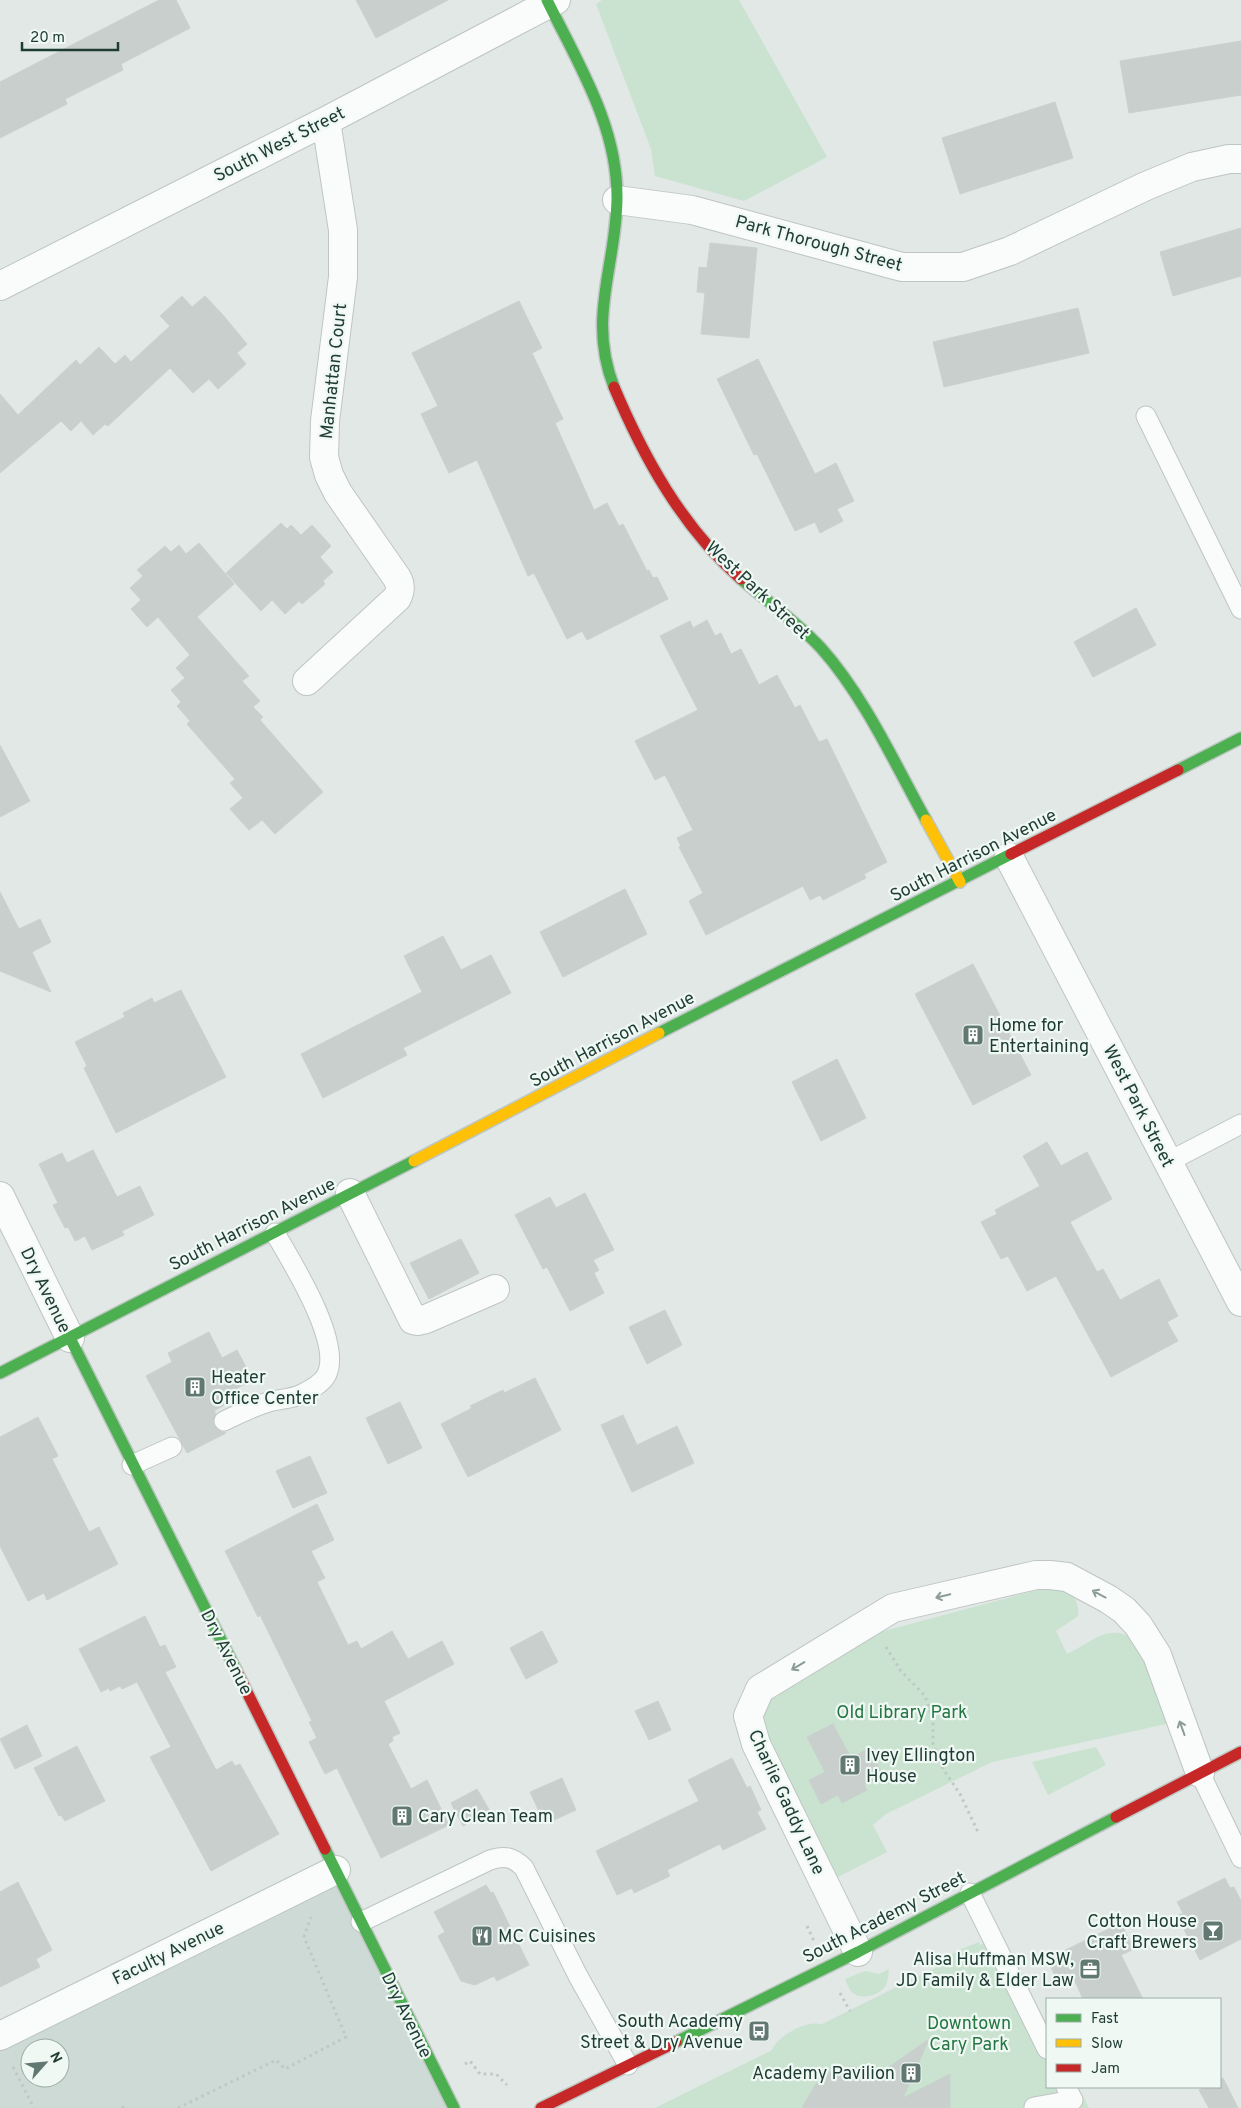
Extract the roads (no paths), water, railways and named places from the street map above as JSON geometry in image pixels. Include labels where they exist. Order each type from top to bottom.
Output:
[{"type":"street","name":"South West Street","points":[[0,286],[326,121],[551,1]]},
{"type":"street","name":"West Park Street","points":[[551,1],[600,105],[612,142],[617,200],[614,239],[601,305],[600,329],[604,358],[625,413],[660,481],[708,546],[723,562],[812,640],[830,658],[849,683],[960,882]]},
{"type":"street","name":"Manhattan Court","points":[[308,681],[398,598],[400,592],[397,578],[338,493],[329,475],[324,457],[325,421],[343,277],[342,230],[326,121]]},
{"type":"street","name":"Park Thorough Street","points":[[617,200],[692,210],[902,267],[963,267],[1010,250],[1146,186],[1192,167],[1229,159],[1241,159]]},
{"type":"street","name":"South Harrison Avenue","points":[[0,1373],[694,1015],[960,882],[1241,738]]},
{"type":"street","name":"West Park Street","points":[[1009,857],[1241,1302]]},
{"type":"street","points":[[350,1193],[413,1320],[426,1319],[495,1289]]},
{"type":"street","name":"Dry Avenue","points":[[0,1196],[132,1465],[454,2108]]},
{"type":"street","name":"Charlie Gaddy Lane","points":[[858,1952],[756,1744],[748,1716],[760,1689],[893,1608],[1036,1575],[1067,1578],[1108,1599],[1124,1610],[1138,1625],[1156,1655],[1200,1773]]},
{"type":"street","name":"South Academy Street","points":[[541,2108],[858,1952],[1241,1752]]},
{"type":"street","name":"Faculty Avenue","points":[[0,2036],[336,1870]]},
{"type":"lane","points":[[1146,416],[1241,609]]},
{"type":"lane","points":[[1168,1162],[1241,1124]]},
{"type":"lane","points":[[224,1421],[259,1405],[294,1398],[302,1394],[326,1377],[329,1368],[330,1358],[323,1326],[311,1298],[275,1232]]},
{"type":"lane","points":[[132,1465],[172,1447]]},
{"type":"lane","points":[[1200,1773],[1241,1858]]},
{"type":"lane","points":[[361,1922],[490,1860],[502,1856],[517,1861],[524,1868],[578,1976],[628,2065]]},
{"type":"lane","points":[[970,1893],[1046,2046]]},
{"type":"lane","points":[[1034,2107],[1073,2100],[1067,2088]]},
{"type":"place","name":"Home for Entertaining","points":[[973,1035]]},
{"type":"place","name":"Heater Office Center","points":[[195,1387]]},
{"type":"place","name":"Ivey Ellington House","points":[[850,1765]]},
{"type":"place","name":"Cary Clean Team","points":[[402,1816]]},
{"type":"place","name":"Cotton House Craft Brewers","points":[[1213,1931]]},
{"type":"place","name":"MC Cuisines","points":[[482,1936]]},
{"type":"place","name":"Alisa Huffman MSW, JD Family & Elder Law","points":[[1090,1969]]},
{"type":"place","name":"South Academy Street & Dry Avenue","points":[[759,2031]]},
{"type":"place","name":"Academy Pavilion","points":[[911,2073]]},
{"type":"park label","name":"Old Library Park","points":[[902,1712]]},
{"type":"park label","name":"Downtown Cary Park","points":[[969,2033]]}]
